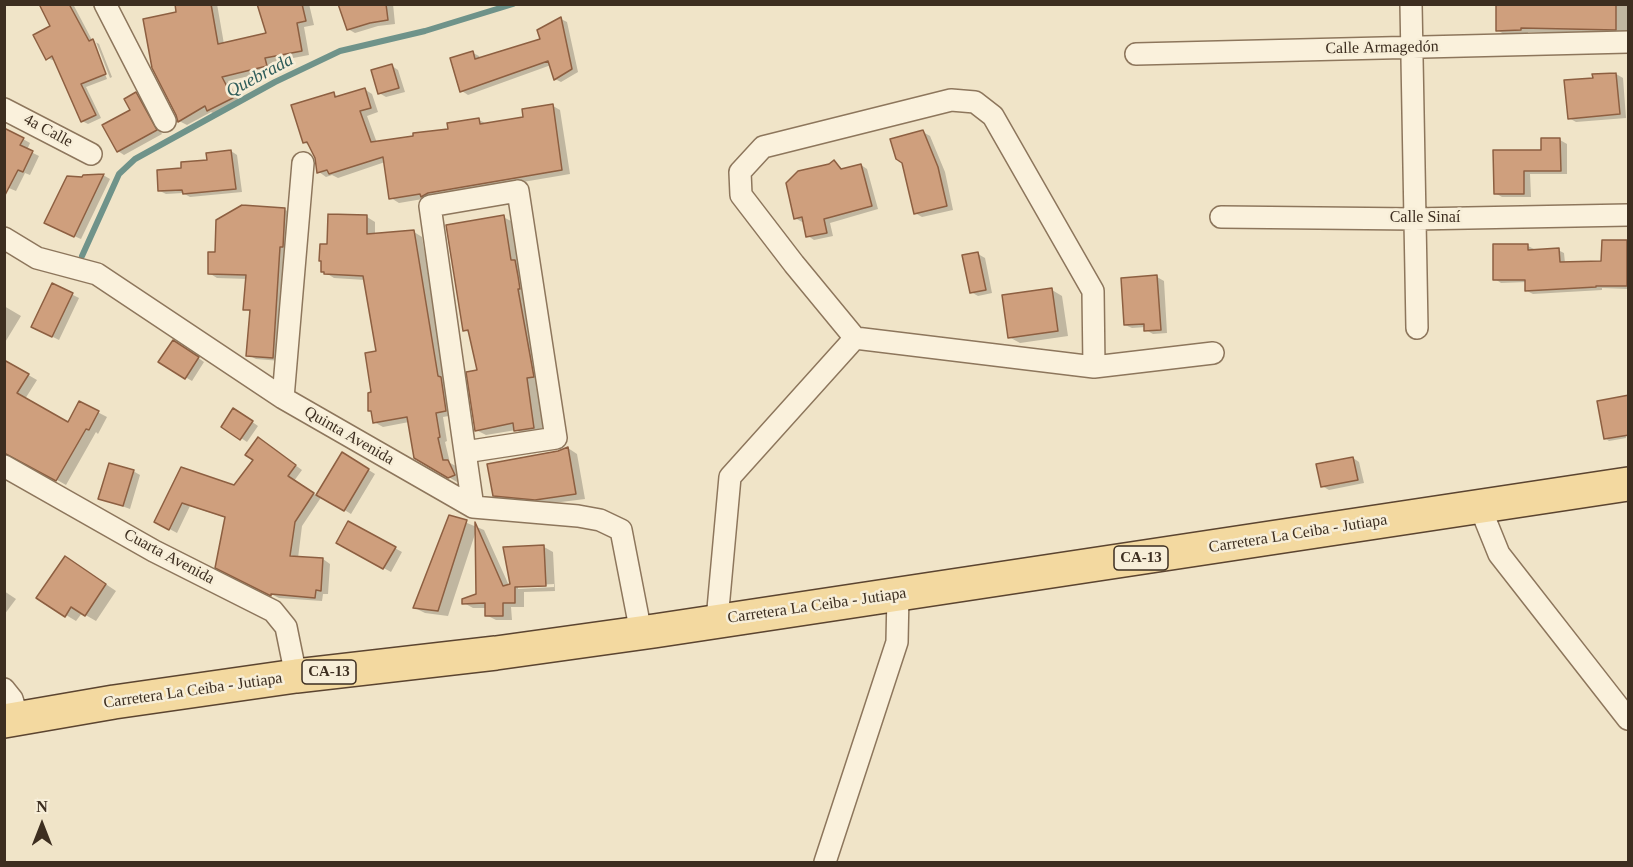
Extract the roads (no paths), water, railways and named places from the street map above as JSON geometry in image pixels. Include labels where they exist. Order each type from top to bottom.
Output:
[{"type":"main road","name":"Carretera La Ceiba - Jutiapa","points":[[11,719],[296,676],[496,653],[642,633],[1629,484]]},
{"type":"street","points":[[105,4],[165,122]]},
{"type":"street","points":[[1411,4],[1417,327]]},
{"type":"street","name":"Calle Armagedón","points":[[1136,54],[1629,42]]},
{"type":"street","points":[[1094,367],[1093,291],[993,116],[975,102],[951,100],[763,147],[740,172],[741,195],[855,338],[1094,367],[1213,353]]},
{"type":"street","name":"4a Calle","points":[[4,109],[92,154]]},
{"type":"street","points":[[283,398],[303,163]]},
{"type":"street","points":[[465,452],[556,438],[518,191],[430,206],[472,507]]},
{"type":"street","name":"Calle Sinaí","points":[[1221,218],[1415,219],[1629,215]]},
{"type":"street","name":"Quinta Avenida","points":[[4,238],[37,258],[97,274],[283,398],[472,507],[579,516],[600,520],[621,530],[642,633]]},
{"type":"street","points":[[717,620],[730,477],[855,338]]},
{"type":"street","name":"Cuarta Avenida","points":[[4,466],[154,551],[273,611],[286,627],[296,676]]},
{"type":"street","points":[[1480,507],[1499,554],[1629,719]]},
{"type":"street","points":[[825,862],[897,642],[898,594]]},
{"type":"street","points":[[4,689],[12,699],[11,719]]},
{"type":"waterway","name":"Quebrada","points":[[82,256],[119,174],[135,159],[275,82],[340,51],[425,31],[513,4]]}]
